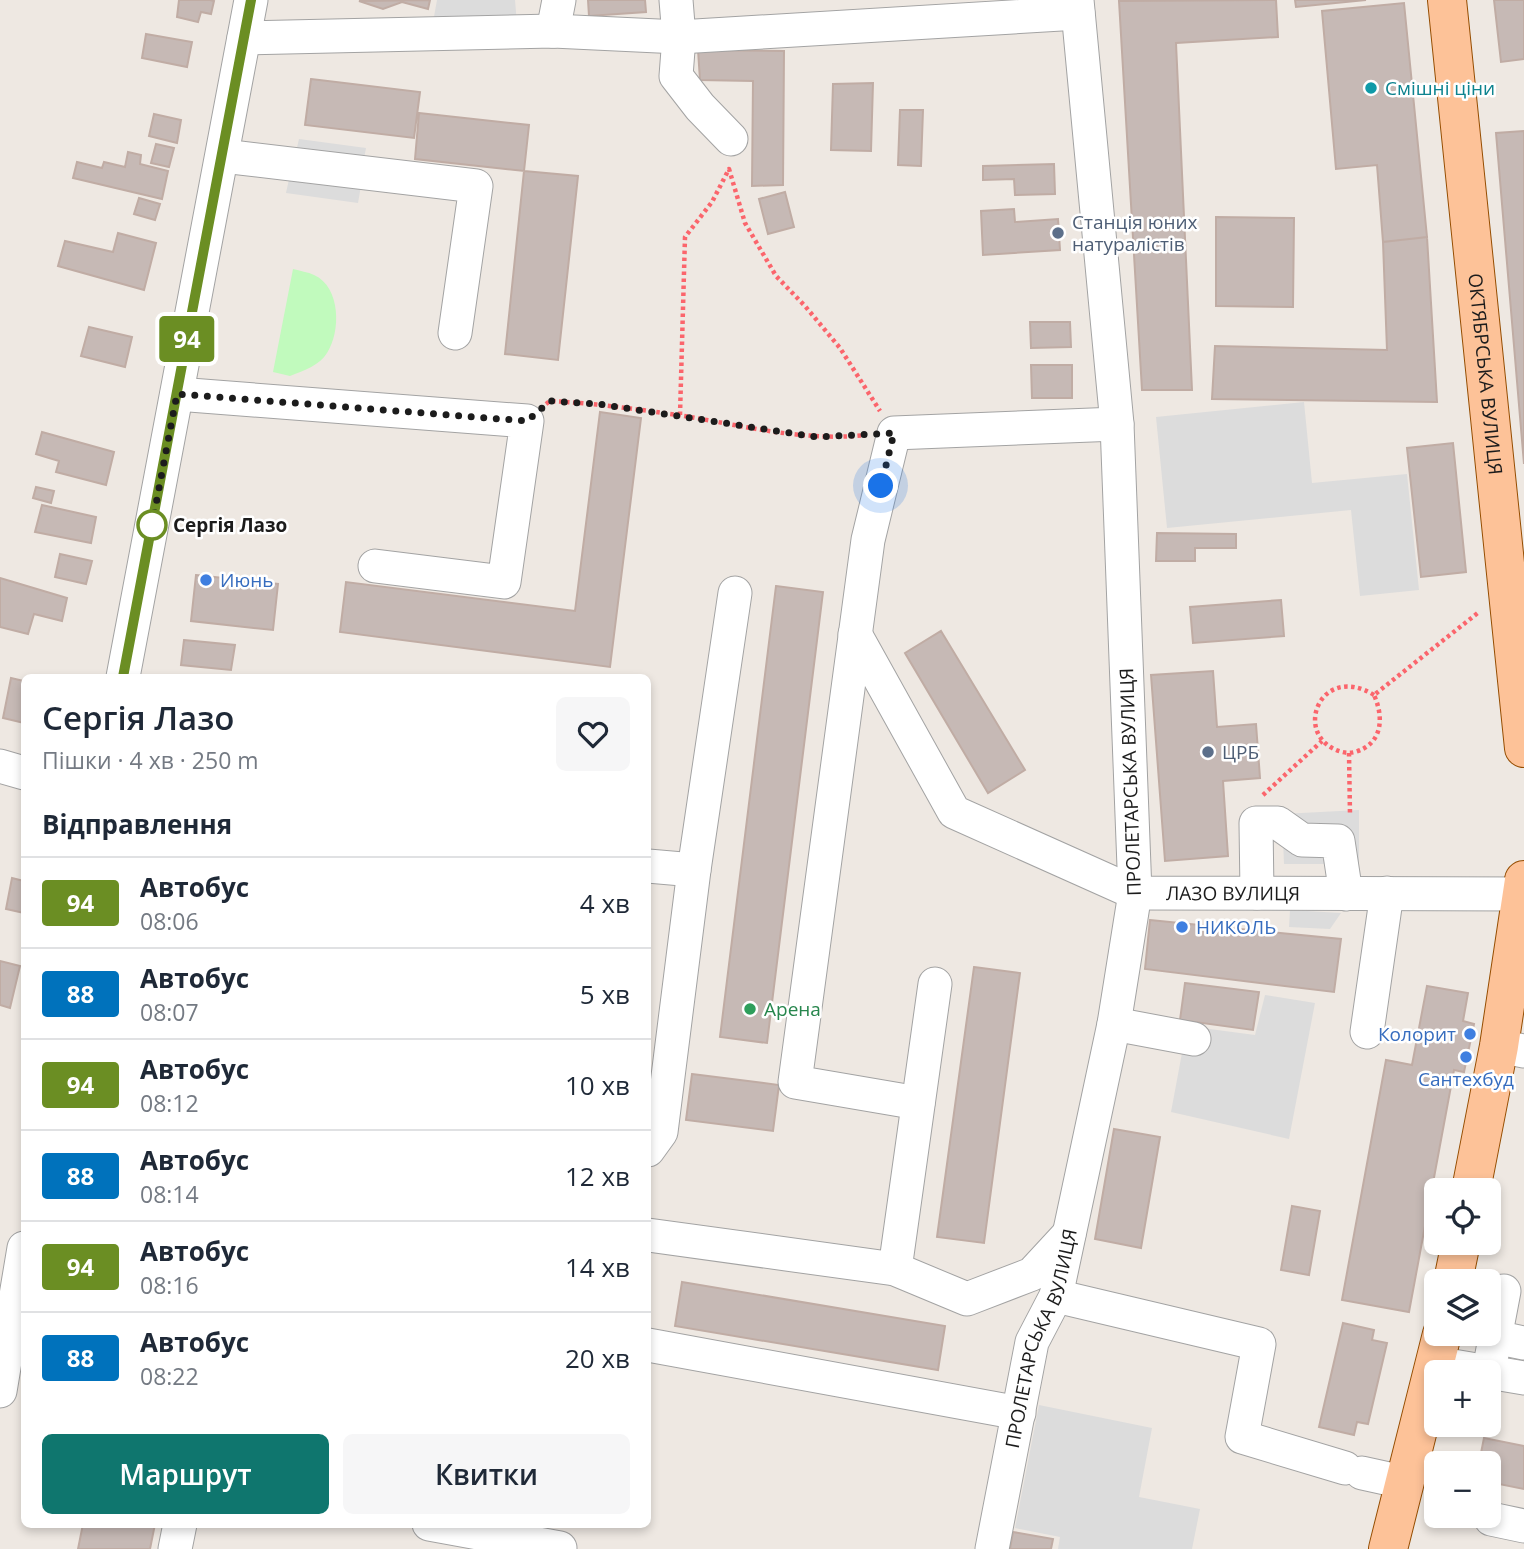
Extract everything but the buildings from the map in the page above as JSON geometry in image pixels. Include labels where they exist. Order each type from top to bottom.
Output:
[{"type":"main road","name":"ОКТЯБРСЬКА ВУЛИЦЯ","points":[[1447,0],[1524,748]]},
{"type":"main road","points":[[1474,1178],[1511,1048],[1523,889]]},
{"type":"main road","points":[[1388,1549],[1438,1348]]},
{"type":"street","points":[[124,674],[251,0]]},
{"type":"street","points":[[676,0],[679,37],[676,76],[700,107],[731,139]]},
{"type":"street","points":[[244,38],[556,16],[679,37],[1077,6]]},
{"type":"street","name":"ПРОЛЕТАРСЬКА ВУЛИЦЯ","points":[[992,1549],[1032,1342],[1056,1296],[1114,1024],[1135,894],[1117,424],[1077,6]]},
{"type":"street","points":[[223,156],[476,186],[456,333]]},
{"type":"street","points":[[177,394],[527,421],[504,582],[375,566]]},
{"type":"street","points":[[918,1103],[795,1082],[868,540],[894,433],[1117,424]]},
{"type":"street","points":[[651,1146],[662,1132],[694,870],[735,593]]},
{"type":"street","name":"ЛАЗО ВУЛИЦЯ","points":[[855,634],[954,813],[1135,894],[1346,894],[1523,889]]},
{"type":"street","points":[[0,766],[21,772]]},
{"type":"street","points":[[1257,893],[1256,823],[1278,823],[1302,840],[1338,841],[1346,894]]},
{"type":"street","points":[[651,866],[694,870]]},
{"type":"street","points":[[1367,1032],[1387,893]]},
{"type":"street","points":[[895,1269],[935,984]]},
{"type":"street","points":[[1114,1024],[1194,1039]]},
{"type":"street","points":[[651,1234],[895,1269],[967,1300],[1032,1274],[1069,1234]]},
{"type":"street","points":[[0,1391],[21,1266]]},
{"type":"street","points":[[1496,1360],[1510,1340],[1504,1291]]},
{"type":"street","points":[[1056,1296],[1259,1344],[1242,1437],[1404,1482]]},
{"type":"street","points":[[651,1346],[1019,1413]]},
{"type":"street","points":[[1438,1348],[1466,1360]]},
{"type":"street","points":[[1501,1373],[1524,1378]]},
{"type":"street","points":[[1501,1521],[1524,1526]]},
{"type":"street","points":[[175,1549],[179,1528]]},
{"type":"street","points":[[462,1528],[562,1540]]},
{"type":"path","points":[[527,421],[550,401],[598,404],[680,415],[729,426],[817,437],[894,433],[840,348],[776,276],[745,223],[729,169],[712,202],[685,237],[680,415]]},
{"type":"path","points":[[1374,695],[1507,590]]},
{"type":"path","points":[[1350,685],[1362,687],[1374,695],[1381,711],[1381,725],[1367,746],[1349,753],[1332,749],[1322,741],[1316,729],[1315,718],[1317,706],[1325,695],[1336,687],[1350,685]]},
{"type":"path","points":[[1256,823],[1253,804],[1322,741]]},
{"type":"path","points":[[1338,841],[1350,819],[1349,753]]},
{"type":"green space","points":[[293,269],[312,274],[323,281],[334,299],[336,322],[332,344],[324,357],[311,367],[290,376],[273,372]]},
{"type":"shaded area","points":[[437,0],[515,0],[517,24],[433,22]]},
{"type":"shaded area","points":[[299,139],[366,148],[363,164],[295,156]]},
{"type":"shaded area","points":[[290,175],[361,186],[358,203],[286,193]]},
{"type":"shaded area","points":[[1304,402],[1312,483],[1407,474],[1419,590],[1360,596],[1351,510],[1167,528],[1156,417]]},
{"type":"shaded area","points":[[1359,810],[1359,864],[1284,864],[1282,814]]},
{"type":"shaded area","points":[[1290,910],[1341,913],[1330,929],[1289,927]]},
{"type":"shaded area","points":[[1265,995],[1315,1003],[1289,1139],[1171,1112],[1187,1026],[1255,1035]]},
{"type":"shaded area","points":[[1039,1405],[1152,1428],[1139,1497],[1200,1509],[1192,1549],[1058,1549],[1060,1537],[1015,1528]]},
{"type":"bus line","name":"94","points":[[124,674],[251,0]]},
{"type":"place","name":"Смішні ціни","points":[[1371,88]]},
{"type":"place","name":"Станція юних натуралістів","points":[[1058,233]]},
{"type":"place","name":"Сергія Лазо","points":[[152,525]]},
{"type":"place","name":"Июнь","points":[[206,580]]},
{"type":"place","name":"ЦРБ","points":[[1208,752]]},
{"type":"place","name":"НИКОЛЬ","points":[[1182,927]]},
{"type":"place","name":"Арена","points":[[750,1009]]},
{"type":"place","name":"Колорит","points":[[1470,1034]]},
{"type":"place","name":"Сантехбуд","points":[[1466,1057]]},
{"type":"route","points":[[152,525],[177,394],[527,421],[550,401],[574,402],[680,415],[729,426],[817,437],[894,433],[881,486]]}]
